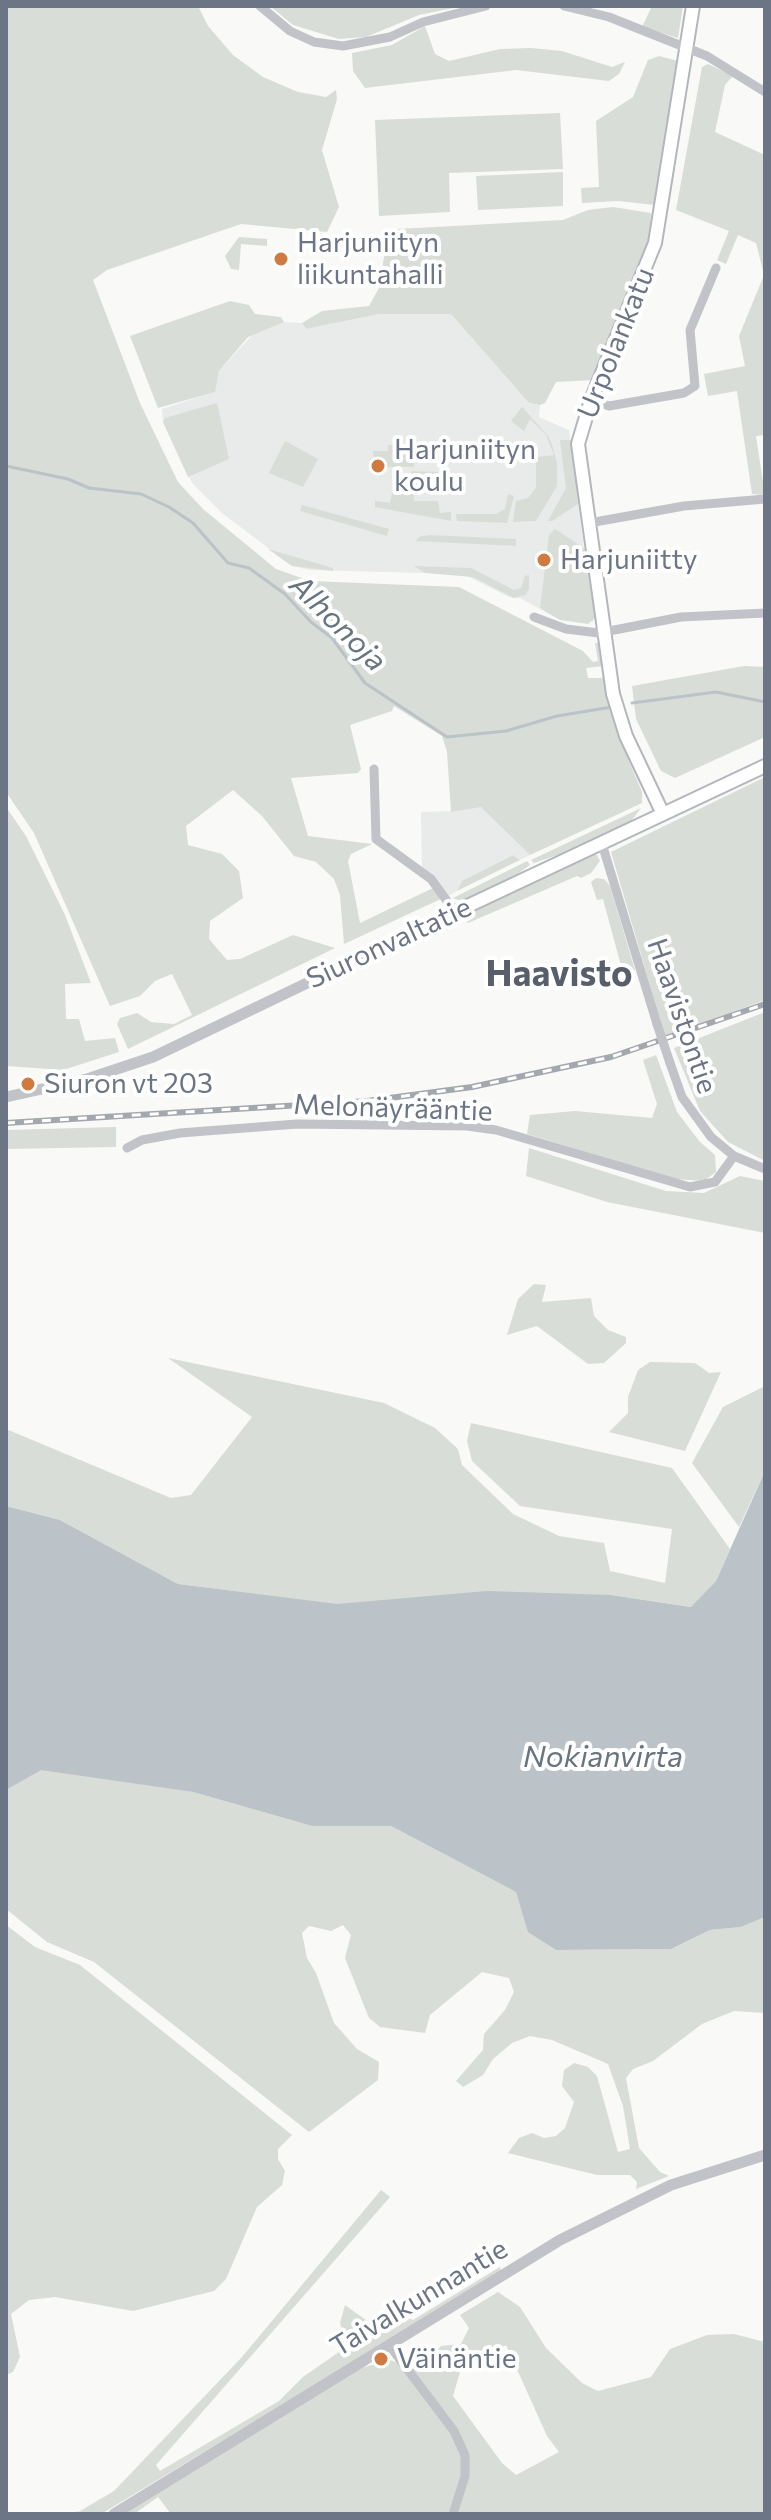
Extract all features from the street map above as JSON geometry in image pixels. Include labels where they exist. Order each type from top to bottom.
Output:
[{"type":"main road","name":"Urpolankatu","points":[[663,814],[626,736],[613,694],[578,444],[591,400],[655,243],[693,6]]},
{"type":"main road","name":"Siuronvaltatie","points":[[455,912],[765,766]]},
{"type":"street","points":[[260,6],[290,31],[314,42],[343,46],[390,37],[423,22],[486,6]]},
{"type":"street","points":[[564,6],[609,17],[714,60],[765,92]]},
{"type":"street","points":[[591,400],[609,406],[684,393],[695,386],[690,330],[716,268]]},
{"type":"street","points":[[589,523],[684,506],[765,499]]},
{"type":"street","points":[[534,617],[566,629],[606,632],[681,617],[765,613]]},
{"type":"street","points":[[374,769],[376,839],[431,879],[455,912]]},
{"type":"street","name":"Haavistontie","points":[[602,844],[682,1097],[698,1122],[734,1156],[765,1169]]},
{"type":"street","name":"Siuronvaltatie","points":[[6,1097],[87,1079],[153,1057],[455,912]]},
{"type":"street","name":"Melonäyrääntie","points":[[127,1148],[142,1140],[180,1133],[297,1124],[467,1126],[496,1130],[690,1187],[715,1182],[734,1156]]},
{"type":"street","name":"Taivalkunnantie","points":[[114,2514],[560,2240],[631,2202],[671,2185],[765,2155]]},
{"type":"street","points":[[389,2345],[454,2431],[465,2455],[465,2476],[453,2514]]},
{"type":"shaded area","points":[[6,6],[198,6],[208,26],[233,55],[263,77],[298,92],[326,97],[336,90],[337,99],[322,150],[339,207],[327,232],[241,224],[107,270],[93,280],[140,403],[178,482],[203,509],[276,569],[310,581],[459,587],[583,651],[593,662],[598,661],[595,643],[600,643],[603,666],[586,668],[588,678],[602,678],[604,672],[618,735],[642,792],[642,803],[530,855],[481,807],[451,812],[447,752],[442,736],[394,706],[392,711],[350,725],[361,769],[358,773],[291,778],[308,836],[372,844],[351,854],[348,861],[360,923],[435,887],[443,898],[344,944],[340,895],[334,879],[316,862],[294,856],[262,816],[233,790],[186,826],[188,845],[222,854],[239,871],[243,898],[210,921],[209,939],[227,960],[240,959],[293,935],[335,948],[128,1049],[117,1024],[120,1018],[137,1013],[151,1022],[174,1024],[192,1015],[172,974],[155,981],[140,996],[110,1006],[34,833],[6,792]]},
{"type":"shaded area","points":[[270,6],[458,7],[419,15],[366,37],[339,39],[293,25]]},
{"type":"shaded area","points":[[652,6],[683,6],[678,38],[642,27]]},
{"type":"shaded area","points":[[425,26],[435,54],[449,61],[500,49],[531,48],[562,51],[612,67],[625,62],[619,74],[609,81],[516,70],[365,88],[353,71],[352,53],[392,45]]},
{"type":"shaded area","points":[[659,56],[678,61],[661,191],[655,205],[618,201],[582,203],[581,188],[599,187],[596,121],[633,97],[648,60]]},
{"type":"shaded area","points":[[708,64],[733,76],[725,85],[715,132],[765,155],[765,435],[756,436],[765,495],[752,494],[737,391],[708,396],[704,374],[745,366],[739,336],[764,275],[756,243],[738,235],[726,264],[717,260],[729,231],[676,210],[702,67]]},
{"type":"shaded area","points":[[560,113],[563,169],[449,173],[450,212],[379,216],[375,120]]},
{"type":"shaded area","points":[[563,172],[563,206],[478,210],[476,176]]},
{"type":"shaded area","points":[[613,207],[651,213],[649,243],[593,380],[556,382],[545,403],[540,405],[529,403],[451,314],[379,314],[306,329],[302,323],[322,311],[369,306],[379,288],[387,239],[398,229],[563,220],[588,210]]},
{"type":"shaded area","points":[[239,237],[267,239],[267,246],[241,244],[239,270],[231,269],[225,256]]},
{"type":"shaded area","points":[[230,301],[249,305],[255,314],[281,317],[284,322],[248,337],[219,371],[215,392],[158,408],[130,336]]},
{"type":"shaded area","name":"Harjuniityn koulu","points":[[379,314],[451,314],[529,403],[540,405],[539,417],[569,430],[593,622],[560,620],[520,598],[509,597],[463,574],[310,570],[292,566],[222,513],[192,483],[163,422],[162,409],[214,392],[219,371],[255,332],[284,322],[302,323],[306,329]]},
{"type":"shaded area","points":[[217,403],[229,459],[188,477],[163,422],[165,418]]},
{"type":"shaded area","points":[[522,407],[548,436],[552,444],[557,463],[557,486],[536,521],[513,522],[516,501],[528,498],[536,488],[536,457],[554,455],[546,435],[530,419],[524,431],[511,421]]},
{"type":"shaded area","points":[[560,440],[572,440],[578,504],[548,521],[566,488]]},
{"type":"shaded area","points":[[285,441],[318,459],[303,487],[269,473]]},
{"type":"shaded area","points":[[388,445],[414,445],[414,467],[375,467],[373,451],[388,451]]},
{"type":"shaded area","points":[[412,471],[438,472],[439,476],[433,477],[433,481],[443,480],[443,486],[426,486],[429,477],[423,475],[425,486],[414,487],[414,501],[438,501],[440,513],[451,512],[451,521],[375,507],[375,501],[390,503],[393,488],[411,478]]},
{"type":"shaded area","points":[[508,494],[514,496],[507,523],[457,521],[456,514],[496,514],[505,509]]},
{"type":"shaded area","points":[[302,505],[389,529],[387,536],[300,511]]},
{"type":"shaded area","points":[[555,529],[585,549],[595,618],[588,624],[560,620],[540,608],[549,535]]},
{"type":"shaded area","points":[[421,536],[516,539],[516,546],[415,541]]},
{"type":"shaded area","points":[[268,549],[333,568],[333,571],[292,566]]},
{"type":"shaded area","points":[[414,566],[471,568],[514,590],[521,588],[525,576],[529,575],[529,589],[525,595],[514,598],[473,577],[425,573]]},
{"type":"shaded area","points":[[744,666],[765,667],[765,737],[675,778],[661,771],[636,719],[632,686]]},
{"type":"shaded area","points":[[765,777],[765,1000],[665,1037],[611,852]]},
{"type":"shaded area","points":[[468,806],[481,807],[492,815],[530,855],[520,860],[513,855],[462,881],[457,891],[448,896],[422,870],[421,812],[458,811]]},
{"type":"shaded area","points":[[6,807],[26,836],[65,915],[91,983],[65,984],[66,1019],[79,1019],[85,1041],[115,1038],[119,1052],[63,1070],[6,1066]]},
{"type":"shaded area","points":[[641,808],[629,824],[572,850],[534,863],[531,860]]},
{"type":"shaded area","points":[[513,855],[520,860],[457,891],[462,881]]},
{"type":"shaded area","points":[[588,855],[597,855],[600,861],[591,873],[581,878],[577,876],[468,923],[462,913]]},
{"type":"shaded area","points":[[527,861],[530,865],[509,880],[464,902],[453,898]]},
{"type":"shaded area","points":[[596,878],[604,879],[610,886],[635,970],[630,976],[623,973],[603,899],[597,900],[591,882]]},
{"type":"shaded area","points":[[765,1012],[765,1161],[728,1142],[700,1111],[674,1048]]},
{"type":"shaded area","points":[[656,1055],[677,1112],[700,1142],[715,1155],[716,1172],[704,1181],[674,1179],[527,1134],[530,1115],[575,1111],[652,1118],[657,1104],[643,1060]]},
{"type":"shaded area","points":[[116,1127],[116,1147],[6,1149],[6,1130]]},
{"type":"shaded area","points":[[529,1148],[666,1191],[704,1193],[740,1176],[765,1181],[765,1233],[607,1202],[526,1176]]},
{"type":"shaded area","points":[[534,1284],[546,1285],[542,1302],[591,1298],[594,1316],[608,1330],[626,1337],[626,1343],[604,1363],[588,1364],[537,1326],[507,1335],[518,1299]]},
{"type":"shaded area","points":[[168,1358],[384,1403],[435,1428],[458,1449],[462,1465],[513,1514],[559,1536],[604,1543],[610,1571],[665,1583],[672,1529],[520,1506],[472,1461],[467,1441],[471,1423],[672,1468],[730,1549],[716,1581],[692,1607],[611,1595],[347,1606],[178,1584],[60,1520],[6,1506],[6,1429],[171,1498],[191,1495],[252,1417]]},
{"type":"shaded area","points":[[650,1362],[695,1363],[709,1373],[721,1372],[685,1451],[609,1432],[628,1413],[628,1397],[638,1370]]},
{"type":"shaded area","points":[[765,1386],[765,1471],[739,1527],[692,1463],[723,1407]]},
{"type":"shaded area","points":[[41,1769],[193,1792],[312,1826],[391,1826],[516,1892],[529,1932],[556,1950],[671,1949],[710,1930],[741,1927],[765,1917],[765,2013],[734,2011],[702,2024],[653,2061],[633,2069],[626,2078],[639,2148],[660,2172],[669,2176],[636,2189],[637,2182],[630,2175],[597,2175],[508,2153],[519,2138],[532,2133],[544,2138],[556,2136],[565,2128],[574,2102],[562,2086],[564,2070],[574,2063],[588,2067],[597,2076],[618,2152],[630,2149],[623,2106],[608,2064],[552,2040],[530,2036],[512,2043],[493,2059],[483,2075],[463,2087],[456,2081],[483,2050],[484,2034],[505,2010],[514,1992],[509,1978],[482,1972],[430,2015],[425,2033],[380,2027],[369,2018],[345,1958],[351,1935],[343,1925],[331,1931],[309,1926],[302,1933],[307,1958],[316,1973],[334,2023],[357,2049],[379,2062],[378,2080],[309,2132],[94,1962],[47,1942],[6,1909],[6,1790]]},
{"type":"shaded area","points":[[6,1925],[35,1947],[80,1965],[292,2135],[278,2149],[278,2159],[285,2171],[282,2185],[257,2207],[226,2279],[214,2291],[133,2311],[55,2297],[29,2300],[11,2314],[20,2357],[13,2372],[6,2375]]},
{"type":"shaded area","points":[[381,2190],[390,2197],[156,2465],[160,2471],[279,2401],[303,2377],[339,2352],[345,2342],[340,2323],[345,2305],[370,2323],[390,2312],[413,2320],[500,2267],[502,2273],[101,2514],[74,2511],[80,2511],[114,2491],[242,2357]]},
{"type":"shaded area","points":[[498,2292],[520,2307],[546,2348],[582,2383],[598,2391],[651,2377],[670,2349],[707,2335],[734,2334],[765,2342],[765,2514],[171,2514],[158,2497],[134,2514],[123,2514],[361,2368],[390,2360],[424,2372],[427,2360],[441,2346],[461,2344],[469,2328],[460,2315]],"holes":[[[506,2345],[547,2436],[559,2452],[516,2475],[502,2463],[453,2396],[460,2372]]]},
{"type":"water","name":"Nokianvirta","points":[[765,1471],[765,1917],[741,1927],[710,1930],[671,1949],[556,1950],[528,1932],[516,1892],[391,1826],[312,1826],[193,1792],[41,1770],[6,1790],[6,1506],[60,1520],[178,1584],[337,1604],[487,1591],[611,1595],[691,1607],[716,1581]]},
{"type":"waterway","name":"Alhonoja","points":[[6,466],[68,479],[89,488],[141,494],[169,507],[193,523],[228,563],[249,568],[285,594],[311,622],[332,638],[365,683],[447,737],[506,731],[557,716],[612,707]]},
{"type":"waterway","name":"Alhonoja","points":[[632,703],[716,692],[765,702]]},
{"type":"railway","points":[[6,1123],[367,1101],[472,1087],[611,1057],[765,1004]]},
{"type":"place","name":"Harjuniityn liikuntahalli","points":[[281,259]]},
{"type":"place","name":"Harjuniityn koulu","points":[[378,466]]},
{"type":"place","name":"Harjuniitty","points":[[544,560]]},
{"type":"place","name":"Siuron vt 203","points":[[28,1084]]},
{"type":"place","name":"Väinäntie","points":[[381,2359]]},
{"type":"district","name":"Haavisto","points":[[559,974]]}]
